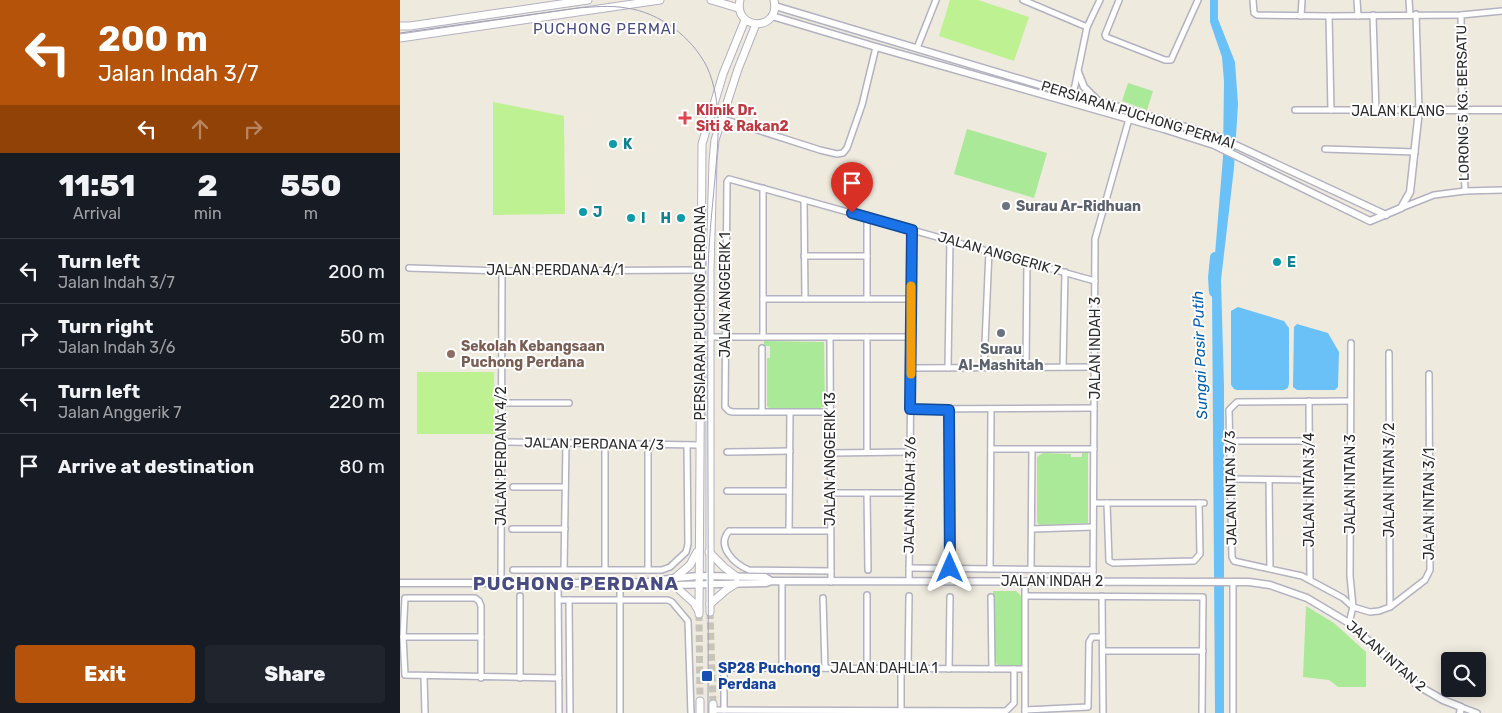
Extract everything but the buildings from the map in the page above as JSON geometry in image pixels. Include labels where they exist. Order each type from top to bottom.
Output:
[{"type":"main road","points":[[400,26],[588,0]]},
{"type":"main road","points":[[400,38],[660,0]]},
{"type":"main road","points":[[711,0],[739,4],[746,20],[756,24],[766,22],[772,16],[775,3]]},
{"type":"main road","name":"PERSIARAN PUCHONG PERDANA","points":[[674,581],[694,603],[699,612],[702,144],[723,74],[746,20]]},
{"type":"main road","name":"PERSIARAN PUCHONG PERDANA","points":[[737,580],[710,608],[710,337],[713,161],[715,140],[738,69],[756,24]]},
{"type":"main road","points":[[674,581],[690,565],[699,548]]},
{"type":"main road","points":[[709,552],[737,580]]},
{"type":"main road","points":[[700,701],[700,713]]},
{"type":"street","points":[[918,48],[936,0]]},
{"type":"street","points":[[1024,0],[1088,27]]},
{"type":"street","points":[[1073,95],[1088,27],[1100,0]]},
{"type":"street","points":[[1119,0],[1105,34],[1106,37],[1165,60],[1171,60],[1198,0]]},
{"type":"street","points":[[1254,0],[1253,9],[1257,15],[1461,15],[1502,11]]},
{"type":"street","points":[[1301,16],[1302,0]]},
{"type":"street","points":[[1357,0],[1358,16]]},
{"type":"street","points":[[1409,0],[1410,15]]},
{"type":"street","name":"PERSIARAN PUCHONG PERMAI","points":[[775,3],[1073,95],[1221,138],[1340,195],[1386,214]]},
{"type":"street","points":[[1401,208],[1410,192],[1419,110],[1416,14]]},
{"type":"street","points":[[1373,15],[1376,112]]},
{"type":"street","name":"LORONG 5 KG. BERSATU","points":[[1461,15],[1465,191]]},
{"type":"street","name":"PERSIARAN PUCHONG PERMAI","points":[[772,16],[1130,120],[1164,128],[1222,149],[1364,220],[1370,221],[1386,214]]},
{"type":"street","points":[[1329,16],[1331,110]]},
{"type":"street","points":[[723,119],[820,150],[837,154],[843,153],[847,148],[862,105],[876,47]]},
{"type":"street","points":[[1078,72],[1084,88],[1102,102],[1119,110],[1130,120],[1136,116],[1157,118]]},
{"type":"street","points":[[1054,98],[1073,95],[1096,110]]},
{"type":"street","name":"JALAN KLANG","points":[[1294,110],[1376,112],[1502,110]]},
{"type":"street","name":"JALAN INDAH 3","points":[[1093,581],[1095,239],[1130,120]]},
{"type":"street","points":[[1325,149],[1415,152]]},
{"type":"street","name":"JALAN ANGGERIK 7","points":[[729,179],[1095,281]]},
{"type":"street","name":"JALAN ANGGERIK 1","points":[[729,179],[726,182],[725,408],[729,411],[762,412]]},
{"type":"street","points":[[763,188],[763,337]]},
{"type":"street","points":[[1386,214],[1434,195],[1465,191],[1502,190]]},
{"type":"street","points":[[804,200],[804,298]]},
{"type":"street","points":[[867,218],[867,298]]},
{"type":"street","name":"JALAN INDAH 3/6","points":[[909,581],[912,230]]},
{"type":"street","points":[[948,368],[950,240]]},
{"type":"street","points":[[984,368],[989,251]]},
{"type":"street","points":[[804,256],[867,256]]},
{"type":"street","points":[[1026,367],[1028,262]]},
{"type":"street","name":"JALAN PERDANA 4/1","points":[[409,268],[502,271],[701,270]]},
{"type":"street","name":"JALAN PERDANA 4/2","points":[[501,582],[502,271]]},
{"type":"street","points":[[1063,367],[1065,272]]},
{"type":"street","points":[[763,298],[911,298]]},
{"type":"street","points":[[710,337],[911,337]]},
{"type":"street","name":"JALAN ANGGERIK 13","points":[[830,337],[831,582]]},
{"type":"street","points":[[867,337],[867,452]]},
{"type":"street","name":"JALAN INTAN 3","points":[[1350,343],[1350,581],[1353,607],[1350,624]]},
{"type":"street","points":[[762,348],[762,412],[830,412]]},
{"type":"street","name":"JALAN INTAN 3/2","points":[[1389,353],[1390,607]]},
{"type":"street","points":[[911,368],[1095,367]]},
{"type":"street","name":"JALAN INTAN 3/1","points":[[1353,607],[1370,612],[1390,607],[1425,580],[1430,570],[1429,374]]},
{"type":"street","name":"JALAN INTAN 3/4","points":[[1309,401],[1310,580]]},
{"type":"street","name":"JALAN INTAN 3/3","points":[[1350,401],[1237,402],[1229,410],[1229,441],[1232,557],[1238,562],[1291,572],[1343,598],[1353,607]]},
{"type":"street","points":[[501,403],[569,403]]},
{"type":"street","points":[[990,408],[990,569]]},
{"type":"street","points":[[910,409],[1094,408]]},
{"type":"street","points":[[949,410],[950,568]]},
{"type":"street","points":[[789,531],[790,413]]},
{"type":"street","points":[[1229,441],[1309,441]]},
{"type":"street","name":"JALAN PERDANA 4/3","points":[[501,442],[699,445]]},
{"type":"street","points":[[564,570],[566,443]]},
{"type":"street","points":[[605,444],[606,570]]},
{"type":"street","points":[[648,570],[648,452],[651,444]]},
{"type":"street","points":[[513,570],[662,570],[670,567],[686,552],[688,544],[687,445]]},
{"type":"street","points":[[991,449],[1094,449]]},
{"type":"street","points":[[1031,569],[1032,450]]},
{"type":"street","points":[[727,452],[790,451]]},
{"type":"street","points":[[831,452],[910,452]]},
{"type":"street","points":[[1231,479],[1309,480]]},
{"type":"street","points":[[1269,480],[1270,568]]},
{"type":"street","points":[[513,487],[565,487]]},
{"type":"street","points":[[727,491],[789,491]]},
{"type":"street","points":[[831,493],[910,493]]},
{"type":"street","points":[[867,493],[868,570]]},
{"type":"street","points":[[1094,503],[1107,503],[1201,503],[1200,554],[1198,558],[1194,561],[1114,563],[1109,561],[1107,503]]},
{"type":"street","points":[[1032,529],[1093,527]]},
{"type":"street","points":[[512,529],[564,529]]},
{"type":"street","points":[[830,530],[729,531],[724,536],[724,546],[729,555],[749,570],[831,570]]},
{"type":"street","points":[[909,568],[1093,570]]},
{"type":"street","name":"JALAN INDAH 2","points":[[400,583],[620,583],[737,580],[764,577],[782,581],[831,582],[1229,582]]},
{"type":"street","points":[[782,581],[782,668]]},
{"type":"street","points":[[1025,581],[1025,712],[1088,707],[1088,642],[1092,637],[1102,637]]},
{"type":"street","points":[[1229,582],[1233,713]]},
{"type":"street","name":"JALAN INTAN 2","points":[[1229,582],[1270,586],[1307,598],[1350,624],[1416,686],[1460,710],[1477,713]]},
{"type":"street","points":[[558,583],[559,713]]},
{"type":"street","points":[[620,583],[620,713]]},
{"type":"street","points":[[867,595],[867,668]]},
{"type":"street","points":[[520,596],[520,678]]},
{"type":"street","points":[[908,668],[909,596]]},
{"type":"street","points":[[1026,596],[1203,597],[1202,713]]},
{"type":"street","points":[[1102,596],[1103,713]]},
{"type":"street","points":[[949,669],[950,597]]},
{"type":"street","points":[[991,597],[992,669]]},
{"type":"street","points":[[481,678],[481,606],[479,601],[474,598],[404,598],[403,637],[405,675],[481,678],[559,678]]},
{"type":"street","points":[[823,598],[825,668]]},
{"type":"street","points":[[558,600],[668,600],[672,602],[688,621],[690,713]]},
{"type":"street","points":[[569,600],[570,713]]},
{"type":"street","points":[[403,637],[481,637]]},
{"type":"street","points":[[1102,651],[1203,651]]},
{"type":"street","name":"JALAN DAHLIA 1","points":[[724,710],[724,673],[726,668],[1025,669]]},
{"type":"street","points":[[901,668],[901,710]]},
{"type":"street","points":[[713,709],[1006,710],[1014,703],[1014,669]]},
{"type":"street","points":[[424,676],[424,713]]},
{"type":"green space","points":[[950,0],[978,0],[1029,17],[1014,61],[939,36]]},
{"type":"green space","points":[[1128,83],[1153,91],[1147,110],[1122,101]]},
{"type":"green space","points":[[493,102],[564,116],[565,214],[493,215]]},
{"type":"green space","points":[[967,129],[1047,153],[1034,198],[954,174]]},
{"type":"green space","points":[[764,341],[824,342],[825,406],[820,408],[770,409],[767,406],[767,358],[770,358],[770,346],[764,346]]},
{"type":"green space","points":[[417,372],[494,372],[495,434],[417,434]]},
{"type":"green space","points":[[1082,451],[1088,451],[1088,523],[1039,525],[1037,522],[1037,457],[1043,453],[1071,454],[1071,457],[1082,457]]},
{"type":"green space","points":[[993,591],[1016,591],[1022,597],[1022,665],[998,665],[995,662]]},
{"type":"green space","points":[[1306,606],[1334,623],[1366,652],[1366,687],[1338,687],[1329,680],[1303,677]]},
{"type":"water","points":[[1210,0],[1218,0],[1218,19],[1235,62],[1238,104],[1234,168],[1221,280],[1224,386],[1224,713],[1215,713],[1212,291],[1223,157],[1224,81],[1222,57],[1210,22]]},
{"type":"water","points":[[1238,307],[1284,321],[1289,328],[1288,388],[1284,390],[1237,390],[1231,385],[1231,311]]},
{"type":"water","points":[[1297,324],[1328,333],[1339,352],[1338,387],[1335,390],[1297,390],[1293,387],[1294,327]]},
{"type":"waterway","name":"Sungai Pasir Putih","points":[[1214,292],[1215,257]]},
{"type":"tunnel","points":[[710,612],[713,704]]},
{"type":"tunnel","points":[[699,614],[700,701]]},
{"type":"tram line","points":[[400,33],[578,8],[620,7],[638,10],[673,28],[693,46],[707,67],[715,94],[718,122],[708,266],[708,713]]},
{"type":"slow traffic","points":[[911,286],[911,374]]},
{"type":"place","name":"Klinik Dr. Siti & Rakan2","points":[[685,118]]},
{"type":"place","name":"K","points":[[613,144]]},
{"type":"place","name":"Surau Ar-Ridhuan","points":[[1006,206]]},
{"type":"place","name":"J","points":[[583,212]]},
{"type":"place","name":"I","points":[[631,218]]},
{"type":"place","name":"H","points":[[681,218]]},
{"type":"place","name":"E","points":[[1277,262]]},
{"type":"place","name":"Surau Al-Mashitah","points":[[1001,333]]},
{"type":"place","name":"Sekolah Kebangsaan Puchong Perdana","points":[[451,354]]},
{"type":"place","name":"SP28 Puchong Perdana","points":[[707,676]]},
{"type":"district","name":"PUCHONG PERMAI","points":[[605,29]]},
{"type":"district","name":"PUCHONG PERDANA","points":[[576,583]]},
{"type":"route","points":[[852,213],[912,230],[910,409],[949,410],[950,568]]}]
